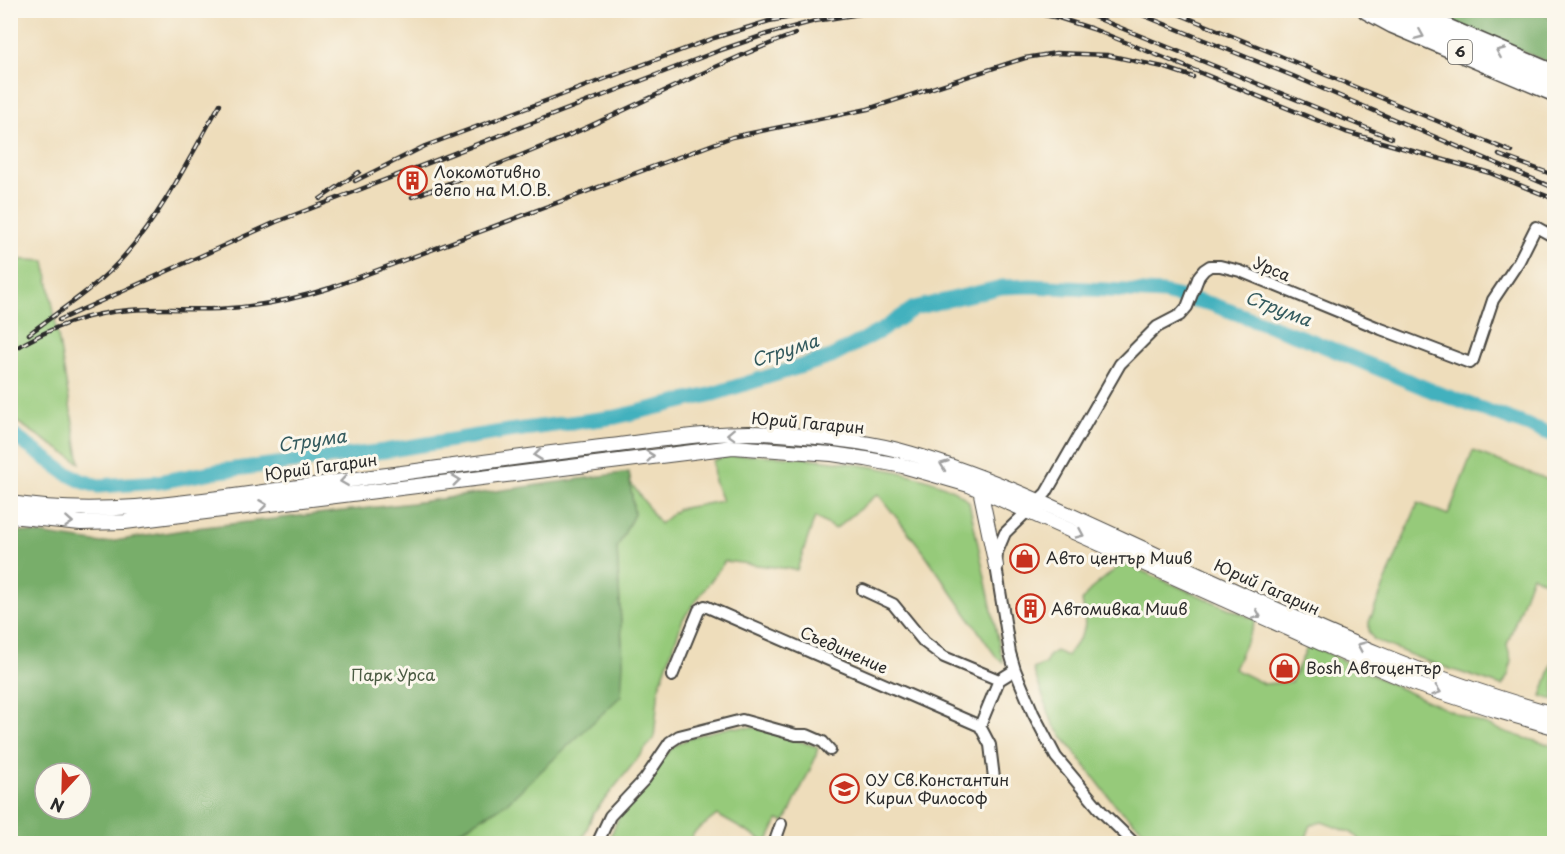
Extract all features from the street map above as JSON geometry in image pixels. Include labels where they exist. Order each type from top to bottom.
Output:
[{"type":"highway","name":"6","points":[[1367,10],[1393,24],[1554,92]]},
{"type":"highway","name":"6","points":[[1404,10],[1554,74]]},
{"type":"street","name":"Урса","points":[[996,566],[997,552],[1005,533],[1046,493],[1120,364],[1157,327],[1180,315],[1186,307],[1198,276],[1210,266],[1228,267],[1470,363],[1473,360],[1492,300],[1514,270],[1536,227],[1554,237]]},
{"type":"street","name":"Юрий Гагарин","points":[[10,503],[101,510],[173,505],[603,447],[721,435],[772,434],[833,439],[896,450],[951,468],[1345,654],[1418,685],[1554,727]]},
{"type":"street","name":"Юрий Гагарин","points":[[10,516],[81,523],[125,522],[733,447],[832,454],[903,466],[1032,505],[1403,665],[1504,700],[1554,714]]},
{"type":"street","points":[[980,489],[1015,670],[1033,713],[1056,757],[1102,812],[1135,843]]},
{"type":"street","points":[[863,590],[894,604],[924,642],[944,657],[999,680]]},
{"type":"street","name":"Съединение","points":[[672,676],[699,610],[705,606],[980,726]]},
{"type":"street","points":[[994,778],[990,745],[980,726],[999,680],[1015,670]]},
{"type":"street","points":[[597,843],[610,816],[645,779],[670,742],[679,736],[742,720],[796,735],[807,735],[823,742],[830,750]]},
{"type":"street","points":[[774,843],[780,824]]},
{"type":"green space","points":[[1427,11],[1542,11],[1554,22],[1554,65]]},
{"type":"green space","points":[[10,259],[45,261],[80,463],[11,418]]},
{"type":"green space","points":[[1473,451],[1554,482],[1554,595],[1553,587],[1532,575],[1507,645],[1511,660],[1509,674],[1502,686],[1426,661],[1374,640],[1369,632],[1369,622],[1418,503],[1448,515]]},
{"type":"green space","points":[[751,455],[833,461],[899,472],[929,480],[953,490],[969,502],[1003,662],[997,658],[923,551],[878,494],[835,529],[815,517],[797,570],[725,561],[683,619],[659,687],[654,738],[593,814],[581,843],[439,844],[507,803],[623,663],[617,548],[634,514],[629,472],[631,483],[660,524],[678,509],[722,501],[714,481],[713,461],[728,456]]},
{"type":"green space","name":"Парк Урса","points":[[629,472],[634,514],[617,548],[623,663],[621,696],[507,803],[439,843],[11,843],[11,530],[102,543],[196,528],[412,503]]},
{"type":"green space","points":[[1123,563],[1256,620],[1234,669],[1264,684],[1291,682],[1309,644],[1460,715],[1554,746],[1554,843],[1363,843],[1352,833],[1322,822],[1311,825],[1304,843],[1158,843],[1116,806],[1053,724],[1033,669],[1045,664],[1049,655],[1056,651],[1067,656],[1084,631],[1082,601],[1090,590]]},
{"type":"green space","points":[[1554,658],[1554,700],[1541,696]]},
{"type":"green space","points":[[732,727],[757,728],[818,747],[815,759],[785,822],[778,820],[767,843],[717,815],[694,833],[689,843],[607,844],[624,805],[671,749],[692,737]]},
{"type":"waterway","name":"Струма","points":[[10,433],[66,473],[98,486],[158,482],[218,471],[384,451],[508,431],[616,417],[713,394],[831,357],[882,330],[914,308],[1002,287],[1031,286],[1163,293],[1211,304],[1312,341],[1435,392],[1554,435]]},
{"type":"railway","points":[[59,320],[276,222],[718,51],[815,21],[885,10]]},
{"type":"railway","points":[[1020,10],[1059,18],[1093,29],[1346,132],[1490,173],[1554,199]]},
{"type":"railway","points":[[1077,10],[1391,138]]},
{"type":"railway","points":[[1130,10],[1293,76],[1554,188]]},
{"type":"railway","points":[[1169,10],[1512,152]]},
{"type":"railway","points":[[355,181],[425,146],[714,38],[769,21],[820,12]]},
{"type":"railway","points":[[412,197],[559,139],[724,63],[795,34]]},
{"type":"railway","points":[[10,352],[52,329],[98,315],[141,309],[246,307],[330,288],[732,137],[868,109],[1025,58],[1056,53],[1107,55],[1163,67],[1193,77]]},
{"type":"railway","points":[[29,334],[92,287],[125,255],[165,201],[220,104]]},
{"type":"railway","points":[[1499,155],[1554,175]]},
{"type":"railway","points":[[320,199],[359,172]]},
{"type":"place","name":"Локомотивно депо на М.О.В.","points":[[413,181]]},
{"type":"place","name":"Авто център Миив","points":[[1025,558]]},
{"type":"place","name":"Автомивка Миив","points":[[1030,609]]},
{"type":"place","name":"Bosh Автоцентър","points":[[1285,668]]},
{"type":"place","name":"ОУ Св.Константин Кирил Философ","points":[[844,789]]}]
